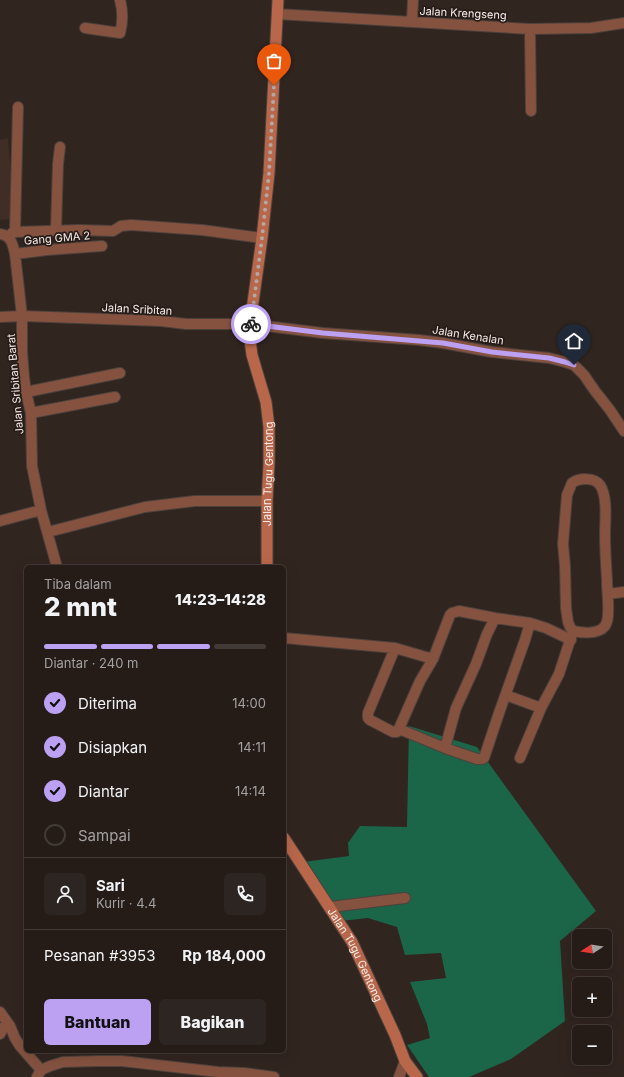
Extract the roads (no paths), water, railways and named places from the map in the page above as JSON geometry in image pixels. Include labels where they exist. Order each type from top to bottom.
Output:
[{"type":"main road","name":"Jalan Tugu Gentong","points":[[267,565],[269,428],[266,402],[252,355],[250,324],[269,173],[278,0]]},
{"type":"main road","name":"Jalan Tugu Gentong","points":[[286,841],[352,942],[405,1060],[417,1077]]},
{"type":"street","points":[[86,28],[120,33],[122,8],[120,0]]},
{"type":"street","points":[[412,22],[413,0]]},
{"type":"street","name":"Jalan Krengseng","points":[[277,14],[530,29],[591,28],[624,23]]},
{"type":"street","points":[[530,29],[530,111]]},
{"type":"street","points":[[18,106],[8,234],[56,230],[113,231],[121,226],[131,225],[202,230],[262,238]]},
{"type":"street","points":[[56,230],[60,147]]},
{"type":"street","points":[[78,230],[78,248]]},
{"type":"street","name":"Jalan Sribitan Barat","points":[[8,234],[15,254],[22,316],[22,352],[26,392],[31,413],[32,466],[41,510],[56,565]]},
{"type":"street","name":"Gang GMA 2","points":[[15,254],[102,246]]},
{"type":"street","name":"Jalan Sribitan","points":[[0,317],[22,316],[161,321],[186,324],[250,324]]},
{"type":"street","name":"Jalan Kenalan","points":[[250,324],[323,333],[443,343],[492,352],[549,358],[565,362],[574,365],[584,375],[624,431]]},
{"type":"street","points":[[26,392],[120,373]]},
{"type":"street","points":[[31,413],[115,397]]},
{"type":"street","points":[[395,648],[368,713],[368,718],[370,720],[393,732],[397,732],[399,729],[420,681],[433,659],[452,613],[459,611],[530,623],[572,636],[600,630],[604,626],[608,616],[608,594],[604,501],[601,487],[595,481],[576,480],[570,484],[567,495],[563,544],[566,608],[572,636],[559,674],[541,708],[520,758]]},
{"type":"street","points":[[48,532],[145,507],[195,501],[267,501]]},
{"type":"street","points":[[0,521],[41,510]]},
{"type":"street","points":[[608,594],[624,592]]},
{"type":"street","points":[[445,748],[456,708],[495,618]]},
{"type":"street","points":[[399,729],[445,748],[482,760],[484,758],[530,623]]},
{"type":"street","points":[[286,638],[395,648],[433,659]]},
{"type":"street","points":[[506,695],[541,708]]},
{"type":"street","points":[[330,907],[405,898]]},
{"type":"street","points":[[0,1012],[10,1026],[14,1038],[24,1052]]},
{"type":"street","points":[[0,1034],[7,1022]]},
{"type":"street","points":[[25,1053],[39,1073],[50,1066],[63,1062],[98,1056],[122,1061],[274,1077]]},
{"type":"street","points":[[399,1077],[405,1060]]}]
